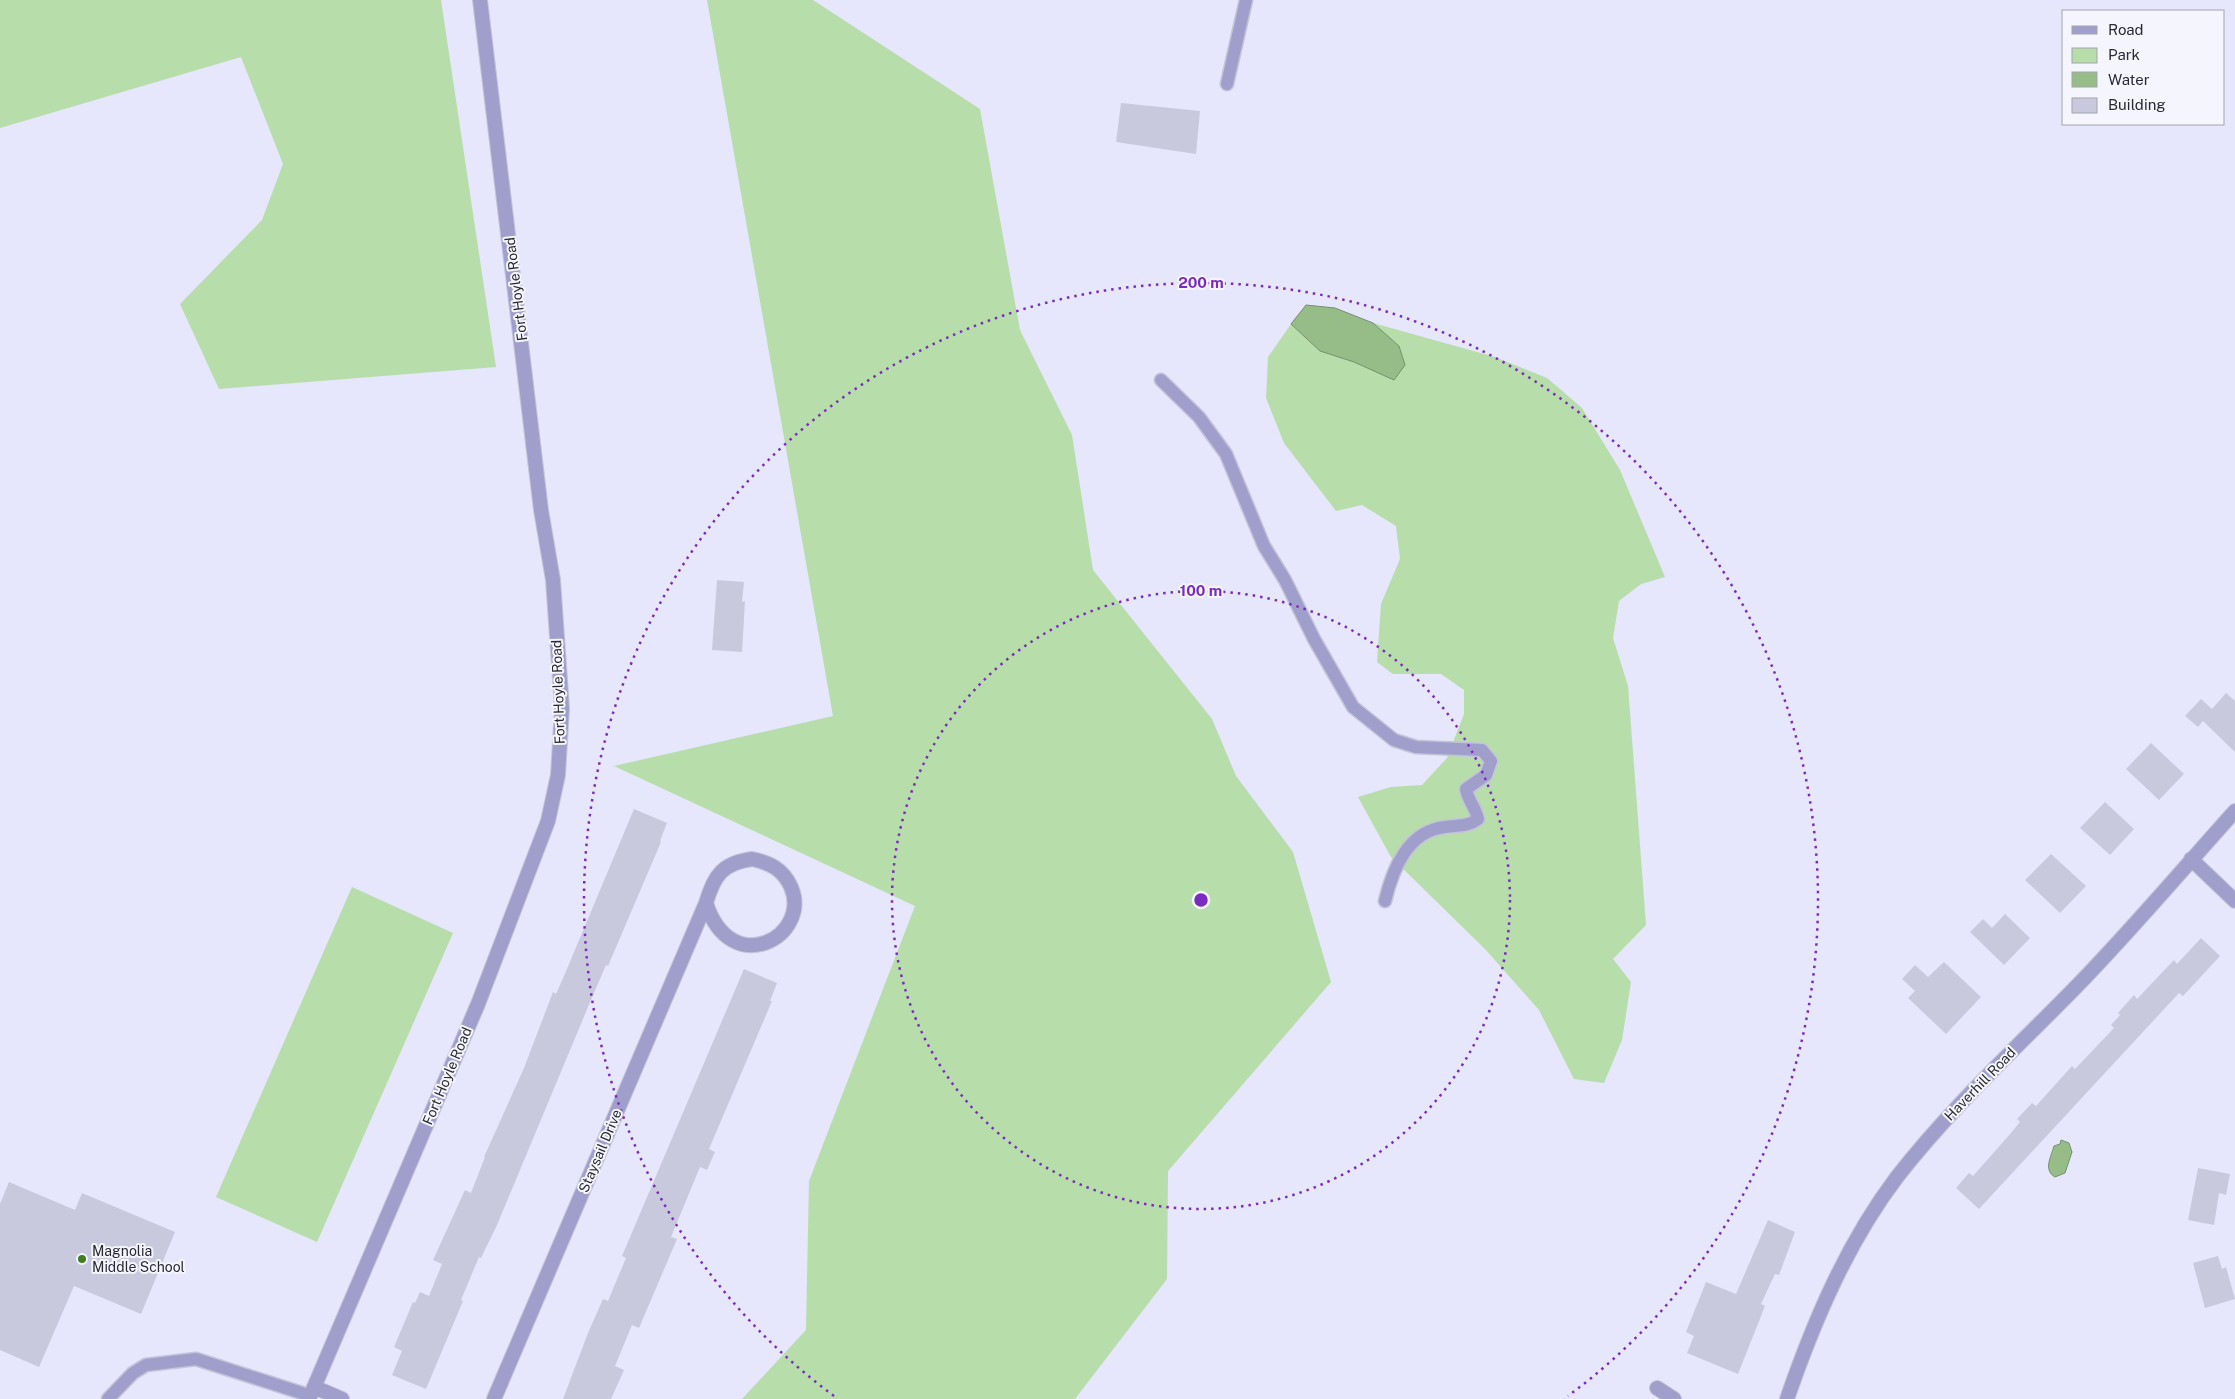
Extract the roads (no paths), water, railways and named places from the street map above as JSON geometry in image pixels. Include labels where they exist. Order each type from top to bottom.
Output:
[{"type":"street","name":"Fort Hoyle Road","points":[[311,1394],[478,1004],[548,821],[558,774],[562,708],[553,580],[541,510],[480,0]]},
{"type":"street","name":"Haverhill Road","points":[[1787,1399],[1807,1343],[1837,1275],[1865,1225],[1897,1178],[1931,1136],[1994,1068],[2074,989],[2235,811]]},
{"type":"street","name":"Staysail Drive","points":[[494,1399],[716,877],[726,867],[738,861],[752,859],[766,862],[783,874],[793,892],[794,907],[790,921],[782,933],[770,941],[756,945],[742,944],[728,939],[718,929],[706,903]]},
{"type":"street","points":[[2191,859],[2235,901]]},
{"type":"street","points":[[1657,1388],[1674,1399]]},
{"type":"street","points":[[311,1394],[342,1399]]},
{"type":"lane","points":[[1227,84],[1246,0]]},
{"type":"lane","points":[[1161,380],[1199,417],[1226,454],[1264,546],[1285,580],[1314,639],[1353,707],[1394,740],[1416,747],[1482,750],[1491,761],[1486,775],[1466,789],[1468,797],[1476,809],[1478,819],[1470,825],[1431,828],[1414,840],[1390,881],[1385,901]]},
{"type":"lane","points":[[108,1399],[133,1373],[146,1365],[196,1359],[311,1394]]},
{"type":"water","points":[[1306,305],[1335,308],[1373,323],[1399,346],[1405,365],[1394,380],[1354,362],[1320,351],[1291,324]]},
{"type":"water","points":[[2061,1140],[2069,1143],[2072,1152],[2065,1173],[2055,1177],[2049,1171],[2049,1163],[2054,1146],[2060,1144]]},
{"type":"place","name":"Magnolia Middle School","points":[[82,1259]]}]
